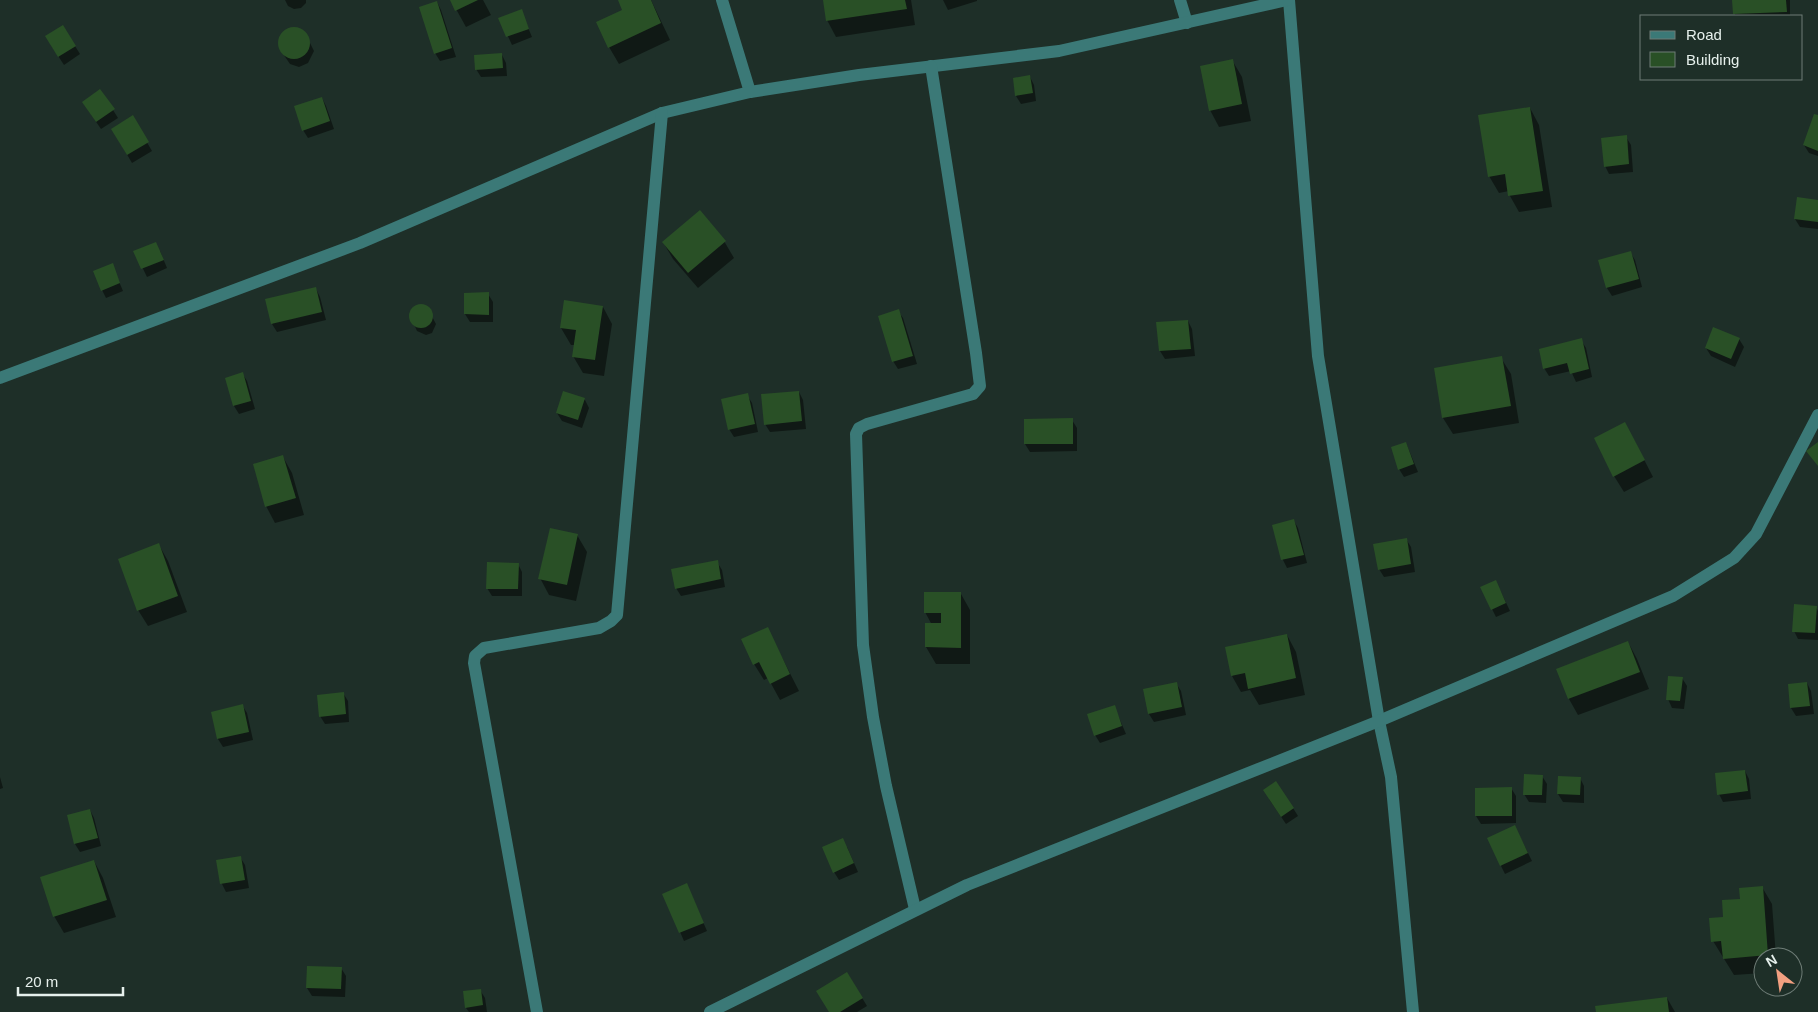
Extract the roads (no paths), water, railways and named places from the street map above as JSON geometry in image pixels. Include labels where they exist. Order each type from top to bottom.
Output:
[{"type":"street","points":[[722,0],[750,92]]},
{"type":"street","points":[[1180,0],[1188,24]]},
{"type":"street","points":[[0,378],[360,243],[662,113],[750,92],[859,75],[1059,51],[1188,24],[1288,0],[1318,356],[1379,721],[1391,777],[1413,1012]]},
{"type":"street","points":[[915,909],[886,786],[873,717],[863,645],[856,434],[859,428],[867,424],[973,394],[980,386],[931,66]]},
{"type":"street","points":[[537,1012],[474,663],[475,656],[484,648],[599,628],[617,615],[662,113]]},
{"type":"street","points":[[710,1012],[966,885],[1379,721],[1673,596],[1734,558],[1756,534],[1818,415]]}]
